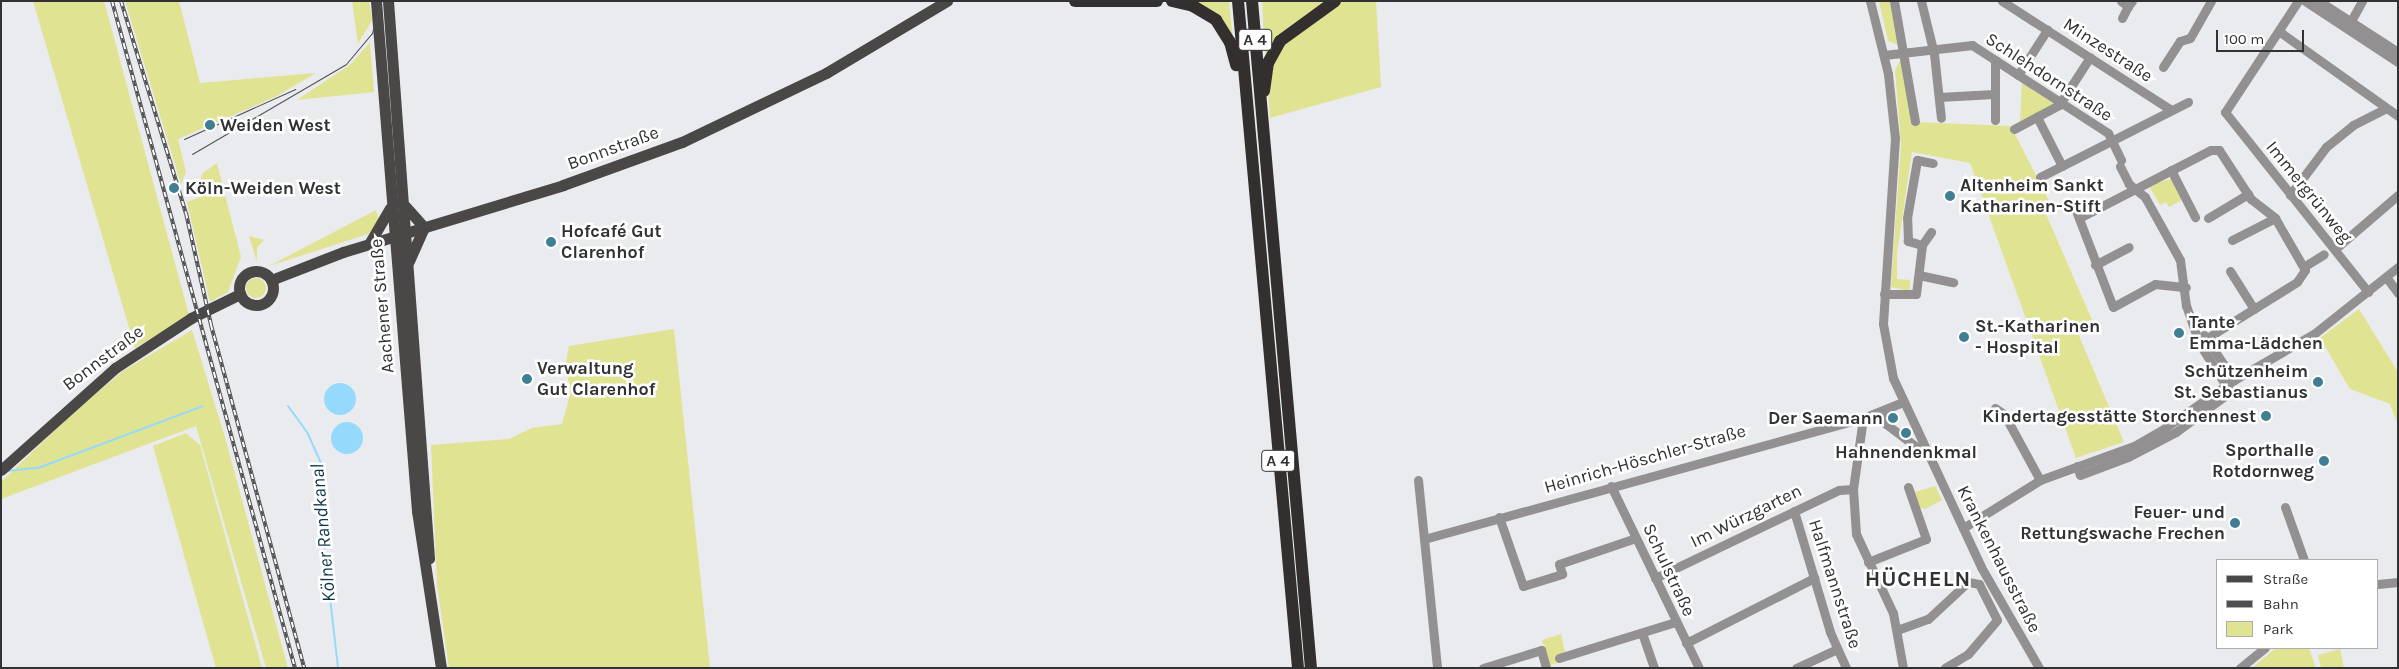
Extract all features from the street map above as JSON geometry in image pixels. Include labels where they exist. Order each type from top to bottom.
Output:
[{"type":"highway","points":[[1075,1],[1157,1]]},
{"type":"highway","points":[[1172,1],[1199,8],[1222,28],[1233,50],[1245,106]]},
{"type":"highway","name":"A 4","points":[[1238,1],[1245,106],[1298,668]]},
{"type":"highway","name":"A 4","points":[[1252,1],[1311,668]]},
{"type":"highway","points":[[1262,121],[1266,72],[1276,46],[1297,26],[1335,1]]},
{"type":"main road","name":"Aachener Straße","points":[[376,1],[390,208],[416,511],[441,668]]},
{"type":"main road","name":"Aachener Straße","points":[[388,1],[407,233],[432,607]]},
{"type":"main road","name":"Bonnstraße","points":[[271,280],[369,244],[586,178],[700,134],[826,73],[947,1]]},
{"type":"main road","points":[[405,206],[424,227],[409,261]]},
{"type":"main road","points":[[369,244],[390,208]]},
{"type":"main road","points":[[258,271],[271,280],[272,292],[264,302],[248,303],[240,294],[240,282],[247,273],[258,271]]},
{"type":"main road","name":"Bonnstraße","points":[[4,467],[57,415],[128,358],[240,294]]},
{"type":"street","name":"Krankenhausstraße","points":[[1870,1],[1884,55],[1896,170],[1884,294],[1887,355],[1904,402],[1963,528],[2005,613],[2039,668]]},
{"type":"street","points":[[1894,1],[1906,52],[1915,122]]},
{"type":"street","points":[[1921,1],[1932,49],[1941,118]]},
{"type":"street","name":"Minzestraße","points":[[2002,1],[2172,110]]},
{"type":"street","points":[[2163,67],[2180,41],[2190,38],[2211,1]]},
{"type":"street","points":[[2298,1],[2280,32],[2398,116]]},
{"type":"street","points":[[2305,1],[2398,62]]},
{"type":"street","points":[[2319,1],[2398,52]]},
{"type":"street","points":[[2351,21],[2362,1]]},
{"type":"street","points":[[2122,18],[2127,3]]},
{"type":"street","points":[[2018,75],[2047,30]]},
{"type":"street","name":"Immergrünweg","points":[[2280,32],[2225,112],[2368,292]]},
{"type":"street","name":"Schlehdornstraße","points":[[1884,55],[1969,44],[2061,102],[2112,140],[2121,163],[2135,188],[2145,197],[2180,260],[2186,287],[2186,306],[2203,341]]},
{"type":"street","points":[[2014,129],[2061,102],[2090,57]]},
{"type":"street","points":[[1995,60],[1995,120]]},
{"type":"street","points":[[1939,97],[1994,94]]},
{"type":"street","points":[[2040,178],[2188,102]]},
{"type":"street","points":[[2290,195],[2326,147],[2353,126],[2386,108]]},
{"type":"street","points":[[2037,117],[2062,166]]},
{"type":"street","points":[[2079,218],[2135,188],[2216,149],[2248,194],[2275,218],[2305,266]]},
{"type":"street","points":[[1922,246],[1908,241],[1907,218],[1917,160],[1933,162]]},
{"type":"street","points":[[2171,170],[2195,217]]},
{"type":"street","points":[[2208,218],[2248,194]]},
{"type":"street","points":[[2335,249],[2398,194]]},
{"type":"street","points":[[2073,203],[2095,265],[2113,307],[2155,284],[2186,287]]},
{"type":"street","points":[[2232,240],[2275,218]]},
{"type":"street","points":[[1884,294],[1916,294],[1922,246],[1931,232]]},
{"type":"street","points":[[2095,265],[2129,247]]},
{"type":"street","points":[[2203,341],[2301,279],[2305,266],[2324,254]]},
{"type":"street","points":[[1963,528],[2040,480],[2136,445],[2228,389],[2234,380],[2315,333],[2398,267]]},
{"type":"street","points":[[2230,271],[2254,309]]},
{"type":"street","points":[[1919,275],[1953,282]]},
{"type":"street","points":[[2386,277],[2398,293]]},
{"type":"street","points":[[2203,341],[2234,380]]},
{"type":"street","points":[[2203,341],[2228,389]]},
{"type":"street","name":"Heinrich-Höschler-Straße","points":[[1424,539],[1863,418],[1904,402]]},
{"type":"street","points":[[1995,408],[2004,414],[2040,480]]},
{"type":"street","points":[[1881,412],[1886,424],[1916,447]]},
{"type":"street","points":[[1863,418],[1853,489],[1857,541],[1897,630],[1903,668]]},
{"type":"street","points":[[1418,480],[1437,668]]},
{"type":"street","name":"Schulstraße","points":[[1611,486],[1675,622],[1699,668]]},
{"type":"street","points":[[1868,562],[1926,539],[1908,487]]},
{"type":"street","name":"Im Würzgarten","points":[[1655,578],[1839,490],[1853,489]]},
{"type":"street","points":[[2284,507],[2304,559]]},
{"type":"street","name":"Halfmannstraße","points":[[1794,511],[1837,649],[1846,668]]},
{"type":"street","points":[[1499,517],[1523,586],[1562,574],[1559,564],[1636,538]]},
{"type":"street","points":[[1686,643],[1814,578]]},
{"type":"street","points":[[1897,630],[1928,619],[1968,582],[1978,584],[1997,620],[1968,654],[1945,668]]},
{"type":"street","points":[[2379,584],[2398,582]]},
{"type":"street","points":[[1559,658],[1675,622]]},
{"type":"street","points":[[1642,633],[1654,668]]},
{"type":"street","points":[[1796,668],[1837,649]]},
{"type":"street","points":[[2240,668],[2264,649]]},
{"type":"street","points":[[1483,668],[1541,650],[1546,668]]},
{"type":"green space","points":[[33,1],[104,1],[189,315],[135,348]]},
{"type":"green space","points":[[125,1],[179,1],[200,83],[316,73],[275,97],[178,139],[186,172],[181,184]]},
{"type":"green space","points":[[352,1],[369,1],[372,20],[358,44]]},
{"type":"green space","points":[[1189,1],[1229,1],[1233,40]]},
{"type":"green space","points":[[1262,1],[1330,1],[1288,27],[1265,55]]},
{"type":"green space","points":[[1340,1],[1376,1],[1381,87],[1270,118],[1268,90],[1277,51]]},
{"type":"green space","points":[[1879,1],[1891,1],[1903,47],[1888,41]]},
{"type":"green space","points":[[370,42],[374,92],[297,100],[351,64]]},
{"type":"green space","points":[[1901,59],[1914,122],[2011,126],[2049,201],[2042,205],[2093,322],[2077,331],[2124,442],[2076,458],[1970,163],[1912,152],[1897,253],[1897,279],[1910,280],[1910,291],[1891,287],[1901,144],[1895,70]]},
{"type":"green space","points":[[2022,83],[2055,104],[2020,122]]},
{"type":"green space","points":[[217,163],[241,257],[228,292],[210,302],[187,202],[200,197],[197,186],[203,173]]},
{"type":"green space","points":[[2173,178],[2184,199],[2169,207],[2166,202],[2160,205],[2149,186]]},
{"type":"green space","points":[[376,210],[379,221],[368,234],[269,266]]},
{"type":"green space","points":[[249,236],[264,240],[257,248],[257,262]]},
{"type":"green space","points":[[252,278],[260,278],[266,284],[266,292],[260,298],[252,298],[246,292],[246,284]]},
{"type":"green space","points":[[2359,309],[2398,372],[2398,425],[2390,404],[2350,389],[2320,338]]},
{"type":"green space","points":[[674,329],[710,668],[449,668],[437,585],[431,445],[509,439],[532,428],[562,424],[571,391],[565,367],[569,346]]},
{"type":"green space","points":[[192,330],[224,434],[288,668],[266,668],[196,426],[1,499],[1,482],[73,413],[123,371]]},
{"type":"green space","points":[[186,433],[200,445],[262,668],[216,668],[153,446]]},
{"type":"green space","points":[[1935,486],[1942,500],[1925,509],[1918,507],[1912,493]]},
{"type":"green space","points":[[1561,634],[1565,652],[1561,662],[1550,665],[1542,640]]},
{"type":"green space","points":[[2275,649],[2309,649],[2316,668],[2252,668]]},
{"type":"green space","points":[[2340,649],[2344,668],[2321,668],[2318,655]]},
{"type":"water","points":[[340,383],[352,387],[356,399],[352,411],[340,415],[328,411],[324,399],[328,387]]},
{"type":"water","points":[[347,422],[359,426],[363,438],[359,450],[347,454],[335,450],[331,438],[335,426]]},
{"type":"waterway","name":"Kölner Randkanal","points":[[7,471],[38,468],[203,406]]},
{"type":"waterway","name":"Kölner Randkanal","points":[[288,406],[308,434],[322,465],[325,555],[338,668]]},
{"type":"tram line","points":[[192,154],[346,64],[372,33],[381,1]]},
{"type":"tram line","points":[[184,139],[295,89]]},
{"type":"railway","points":[[112,1],[295,668]]},
{"type":"railway","points":[[121,1],[186,213],[211,325],[304,668]]},
{"type":"place","name":"Weiden West","points":[[210,125]]},
{"type":"place","name":"Köln-Weiden West","points":[[174,188]]},
{"type":"place","name":"Altenheim Sankt Katharinen-Stift","points":[[1950,196]]},
{"type":"place","name":"Hofcafé Gut Clarenhof","points":[[551,242]]},
{"type":"place","name":"Tante Emma-Lädchen","points":[[2179,333]]},
{"type":"place","name":"St.-Katharinen - Hospital","points":[[1964,337]]},
{"type":"place","name":"Verwaltung Gut Clarenhof","points":[[527,379]]},
{"type":"place","name":"Schützenheim St. Sebastianus","points":[[2318,382]]},
{"type":"place","name":"Kindertagesstätte Storchennest","points":[[2266,416]]},
{"type":"place","name":"Der Saemann","points":[[1893,418]]},
{"type":"place","name":"Hahnendenkmal","points":[[1906,433]]},
{"type":"place","name":"Sporthalle Rotdornweg","points":[[2324,461]]},
{"type":"place","name":"Feuer- und Rettungswache Frechen","points":[[2235,523]]},
{"type":"district","name":"HÜCHELN","points":[[1918,580]]}]
